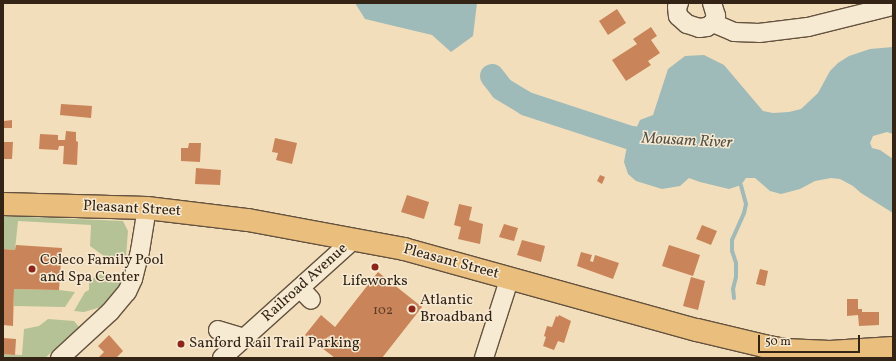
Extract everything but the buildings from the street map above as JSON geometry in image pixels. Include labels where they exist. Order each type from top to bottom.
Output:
[{"type":"main road","name":"Pleasant Street","points":[[3,204],[148,208],[248,220],[404,249],[510,277],[697,330],[777,348],[830,352],[893,348]]},
{"type":"street","points":[[679,3],[677,13],[687,24],[699,28],[707,27],[713,23],[716,16],[712,3]]},
{"type":"street","points":[[713,23],[734,32],[758,34],[808,27],[893,6]]},
{"type":"street","points":[[60,358],[110,312],[127,292],[130,269],[148,208]]},
{"type":"street","name":"Railroad Avenue","points":[[225,357],[244,338],[274,322],[305,294],[353,240]]},
{"type":"street","points":[[484,358],[494,310],[510,277]]},
{"type":"street","points":[[218,330],[244,338]]},
{"type":"green space","points":[[3,216],[123,221],[128,231],[126,257],[120,260],[108,259],[90,246],[91,225],[18,221],[15,250],[3,249]]},
{"type":"green space","points":[[104,273],[117,274],[122,279],[122,283],[112,297],[101,307],[84,312],[74,311],[85,292],[89,290],[89,280]]},
{"type":"green space","points":[[14,289],[59,290],[75,292],[65,307],[14,306]]},
{"type":"green space","points":[[48,319],[74,321],[79,327],[45,358],[3,358],[3,354],[22,355],[24,329],[39,326]]},
{"type":"water","points":[[355,3],[477,3],[473,36],[451,52],[432,35],[365,19]]},
{"type":"water","points":[[893,47],[893,134],[887,132],[873,136],[870,143],[872,148],[880,150],[893,159],[893,213],[840,179],[831,178],[815,181],[800,189],[781,194],[770,191],[755,178],[746,178],[741,185],[729,189],[689,178],[680,186],[662,189],[636,181],[628,174],[624,162],[626,151],[640,120],[653,115],[668,69],[685,56],[704,55],[724,65],[763,111],[773,113],[789,112],[801,109],[818,93],[830,71],[838,63],[849,56],[870,49]]},
{"type":"waterway","name":"Mousam River","points":[[492,76],[502,89],[527,104],[631,138],[665,141]]},
{"type":"waterway","points":[[734,298],[733,289],[736,277],[736,263],[732,251],[732,240],[744,213],[746,204],[741,185]]},
{"type":"place","name":"Lifeworks","points":[[375,267]]},
{"type":"place","name":"Coleco Family Pool and Spa Center","points":[[32,269]]},
{"type":"place","name":"Atlantic Broadband","points":[[412,309]]},
{"type":"place","name":"Sanford Rail Trail Parking","points":[[181,344]]}]
